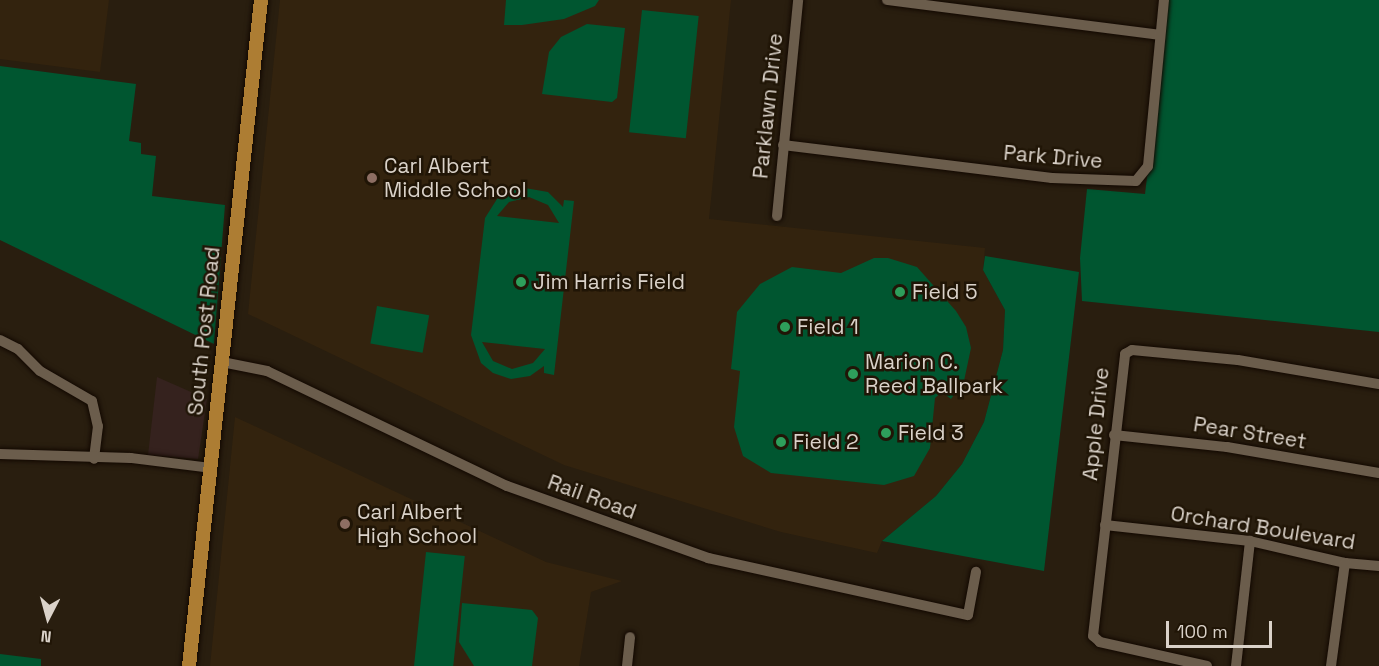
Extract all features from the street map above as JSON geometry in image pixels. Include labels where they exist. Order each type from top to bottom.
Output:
[{"type":"main road","name":"South Post Road","points":[[189,666],[261,0]]},
{"type":"street","name":"Parklawn Drive","points":[[777,216],[798,0]]},
{"type":"street","points":[[887,0],[1160,35]]},
{"type":"street","name":"Park Drive","points":[[783,145],[1052,178],[1136,181],[1148,166],[1164,0]]},
{"type":"street","points":[[0,340],[18,349],[40,371],[92,401],[98,426],[94,459]]},
{"type":"street","name":"Apple Drive","points":[[1207,666],[1100,642],[1093,636],[1122,362],[1132,350],[1238,360],[1379,384]]},
{"type":"street","name":"Rail Road","points":[[222,362],[267,371],[507,486],[689,552],[968,615],[976,572]]},
{"type":"street","name":"Pear Street","points":[[1114,435],[1227,447],[1379,473]]},
{"type":"street","points":[[0,454],[94,459],[131,458],[211,468]]},
{"type":"street","name":"Orchard Boulevard","points":[[1105,525],[1250,541],[1345,563],[1379,566]]},
{"type":"street","points":[[1236,666],[1250,541]]},
{"type":"street","points":[[1332,666],[1345,563]]},
{"type":"street","points":[[627,666],[630,637]]},
{"type":"shaded area","points":[[0,0],[109,0],[100,72],[0,59]]},
{"type":"shaded area","points":[[280,0],[731,0],[709,219],[985,248],[983,270],[1005,310],[1003,350],[984,422],[962,464],[936,496],[882,541],[877,553],[781,532],[564,465],[248,314]]},
{"type":"shaded area","points":[[157,377],[207,399],[198,459],[148,455]]},
{"type":"shaded area","name":"Carl Albert High School","points":[[235,417],[546,562],[622,581],[591,592],[579,666],[210,666]]},
{"type":"green space","points":[[506,0],[599,0],[595,6],[564,19],[504,25]]},
{"type":"green space","points":[[1168,0],[1379,0],[1379,332],[1082,301],[1080,258],[1087,189],[1145,194]]},
{"type":"green space","points":[[642,10],[699,16],[686,138],[629,132]]},
{"type":"green space","points":[[587,24],[625,28],[617,98],[612,102],[542,94],[549,52],[561,37]]},
{"type":"green space","points":[[0,66],[136,84],[129,141],[141,143],[141,154],[156,156],[152,196],[225,205],[214,344],[0,240]]},
{"type":"green space","points":[[519,187],[548,192],[563,207],[564,200],[574,201],[554,375],[544,373],[544,366],[530,376],[511,379],[493,373],[481,363],[471,335],[485,218],[497,199]],"holes":[[[529,197],[548,205],[559,223],[497,216],[509,202]],[[482,342],[545,349],[533,363],[512,369],[493,361]]]},
{"type":"green space","points":[[985,256],[1079,272],[1044,571],[882,541],[936,496],[962,464],[984,422],[1003,350],[1005,310],[983,270]]},
{"type":"green space","name":"Marion C. Reed Ballpark","points":[[874,258],[888,258],[917,267],[956,311],[966,327],[971,348],[964,381],[951,399],[942,392],[935,398],[930,448],[914,476],[884,485],[771,473],[743,456],[734,427],[740,371],[731,369],[737,312],[760,284],[792,267],[841,273]]},
{"type":"green space","points":[[377,306],[429,315],[423,353],[370,343]]},
{"type":"green space","points":[[426,552],[465,556],[453,666],[414,666]]},
{"type":"green space","points":[[462,603],[532,610],[538,618],[532,666],[474,666],[459,642]]},
{"type":"green space","points":[[0,654],[41,659],[41,666],[0,666]]},
{"type":"place","name":"Carl Albert Middle School","points":[[372,178]]},
{"type":"place","name":"Jim Harris Field","points":[[521,282]]},
{"type":"place","name":"Field 5","points":[[900,292]]},
{"type":"place","name":"Field 1","points":[[785,327]]},
{"type":"place","name":"Marion C. Reed Ballpark","points":[[853,374]]},
{"type":"place","name":"Field 3","points":[[886,433]]},
{"type":"place","name":"Field 2","points":[[781,442]]},
{"type":"place","name":"Carl Albert High School","points":[[345,524]]}]
